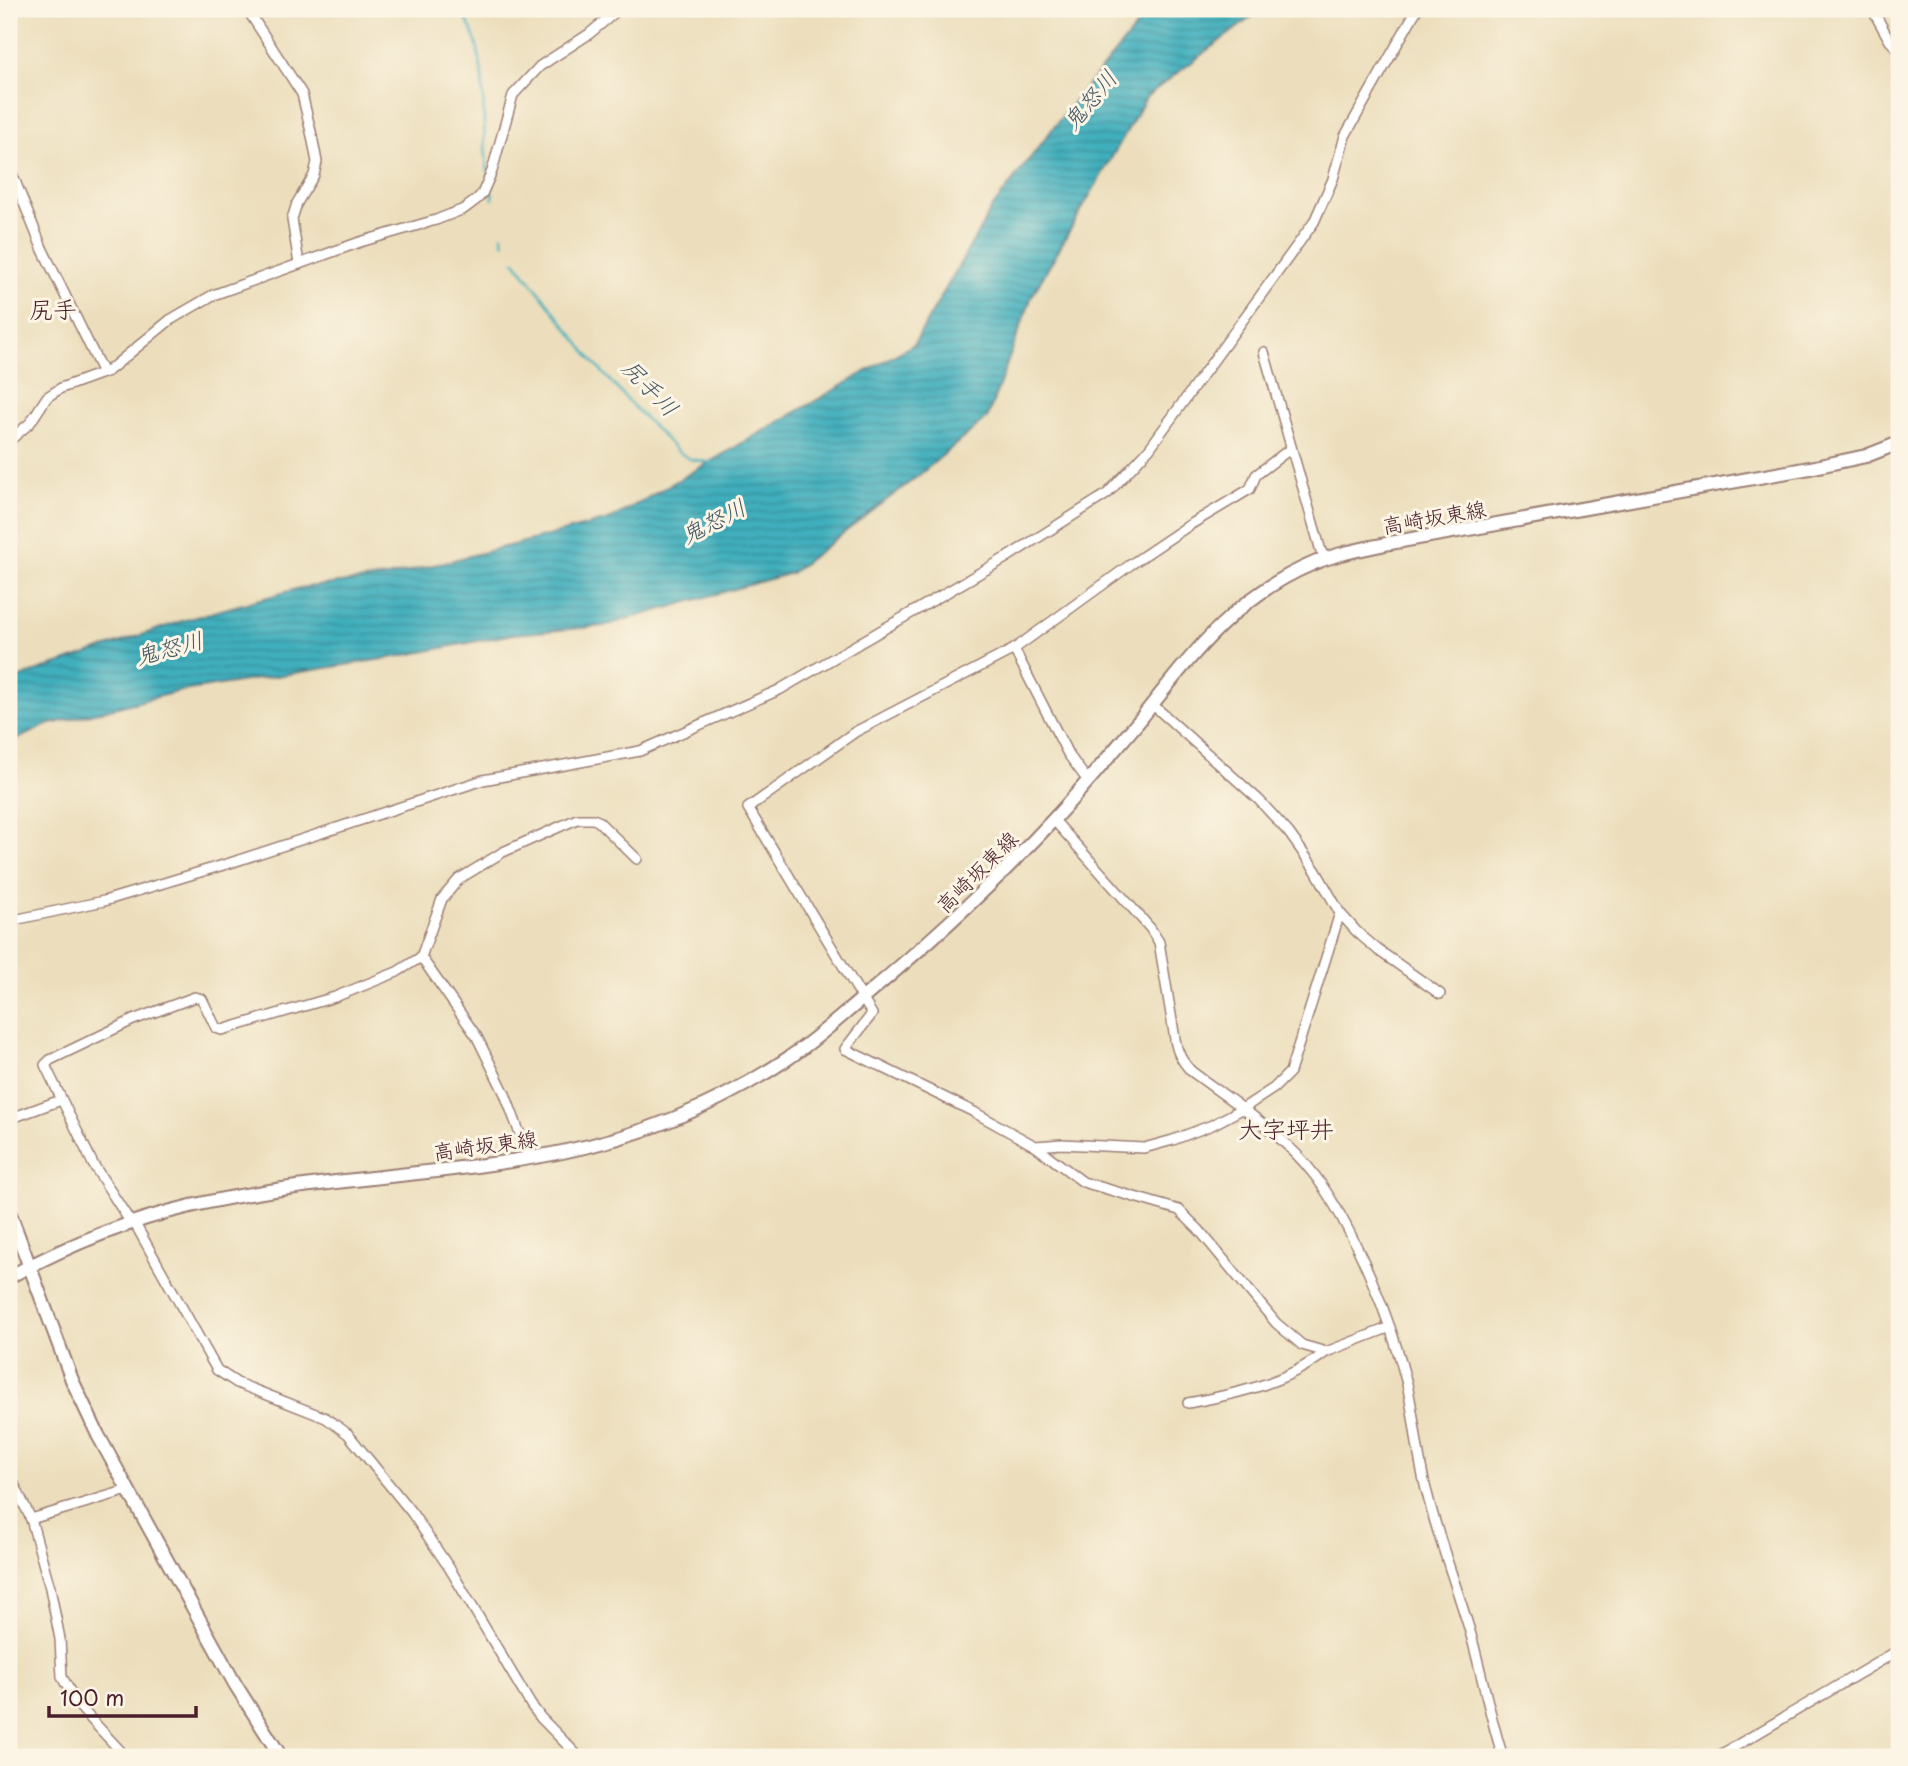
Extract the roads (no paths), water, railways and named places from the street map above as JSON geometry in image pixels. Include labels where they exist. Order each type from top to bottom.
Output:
[{"type":"main road","name":"高崎坂東線","points":[[9,1277],[30,1265],[133,1222],[189,1206],[257,1194],[559,1153],[617,1139],[688,1114],[730,1093],[785,1060],[863,998],[967,908],[1088,781],[1211,633],[1235,611],[1270,586],[1325,558],[1403,541],[1810,468],[1866,456],[1899,443]]},
{"type":"main road","points":[[9,1211],[72,1380],[128,1490],[235,1684],[281,1757]]},
{"type":"street","points":[[247,9],[302,94],[312,136],[317,162],[314,176],[297,203],[292,219],[299,264]]},
{"type":"street","points":[[9,441],[30,424],[41,404],[52,393],[103,373],[118,364],[170,320],[194,304],[299,264],[450,215],[476,200],[492,171],[513,95],[540,66],[589,34],[619,9]]},
{"type":"street","points":[[9,921],[104,901],[230,863],[483,780],[640,751],[779,690],[1009,556],[1107,494],[1149,449],[1314,222],[1333,178],[1345,136],[1417,9]]},
{"type":"street","points":[[1872,9],[1890,41],[1899,50]]},
{"type":"street","points":[[9,166],[42,248],[103,373]]},
{"type":"street","points":[[1264,352],[1290,449],[1325,558]]},
{"type":"street","points":[[1290,449],[1256,475],[1250,489],[1142,557],[1014,649],[855,732],[748,808],[872,1014],[845,1049],[916,1086],[972,1111],[1035,1146],[1083,1182],[1179,1210],[1200,1231],[1276,1323],[1302,1345],[1326,1352]]},
{"type":"street","points":[[1014,649],[1068,754],[1088,781]]},
{"type":"street","points":[[1152,704],[1259,800],[1289,833],[1316,871],[1340,913],[1378,950],[1440,995]]},
{"type":"street","points":[[579,1757],[531,1705],[450,1569],[412,1513],[348,1434],[326,1418],[237,1383],[217,1370],[133,1222],[93,1164],[46,1065],[50,1060],[133,1020],[195,997],[202,999],[216,1028],[222,1030],[335,997],[397,972],[421,957],[442,899],[459,879],[503,852],[577,819],[593,819],[637,859]]},
{"type":"street","points":[[1054,819],[1150,928],[1159,942],[1177,1052],[1183,1062],[1299,1157],[1322,1186],[1345,1226],[1379,1300],[1407,1385],[1427,1494],[1455,1581],[1503,1757]]},
{"type":"street","points":[[1035,1146],[1062,1144],[1144,1148],[1212,1125],[1274,1088],[1290,1072],[1340,913]]},
{"type":"street","points":[[421,957],[477,1037],[505,1094],[529,1157]]},
{"type":"street","points":[[9,1119],[61,1100]]},
{"type":"street","points":[[1188,1403],[1222,1397],[1278,1381],[1309,1365],[1326,1352],[1388,1328]]},
{"type":"street","points":[[9,1478],[30,1519],[50,1588],[60,1639],[62,1677],[77,1704],[126,1757]]},
{"type":"street","points":[[30,1519],[128,1490]]},
{"type":"street","points":[[1717,1757],[1899,1650]]},
{"type":"water","name":"鬼怒川","points":[[1151,9],[1262,9],[1147,96],[1032,296],[987,418],[918,476],[791,573],[603,626],[513,634],[401,656],[176,692],[47,725],[9,743],[9,681],[182,621],[300,588],[388,577],[609,520],[914,344],[992,208],[1064,114]]},
{"type":"waterway","name":"尻手川","points":[[458,9],[469,25],[481,65],[488,171]]},
{"type":"waterway","name":"尻手川","points":[[490,184],[493,199]]},
{"type":"waterway","name":"尻手川","points":[[502,235],[504,244]]},
{"type":"waterway","name":"尻手川","points":[[515,261],[596,365],[631,404],[677,451],[690,459],[712,463]]},
{"type":"district","name":"尻手","points":[[53,308]]},
{"type":"district","name":"大字坪井","points":[[1286,1128]]}]
